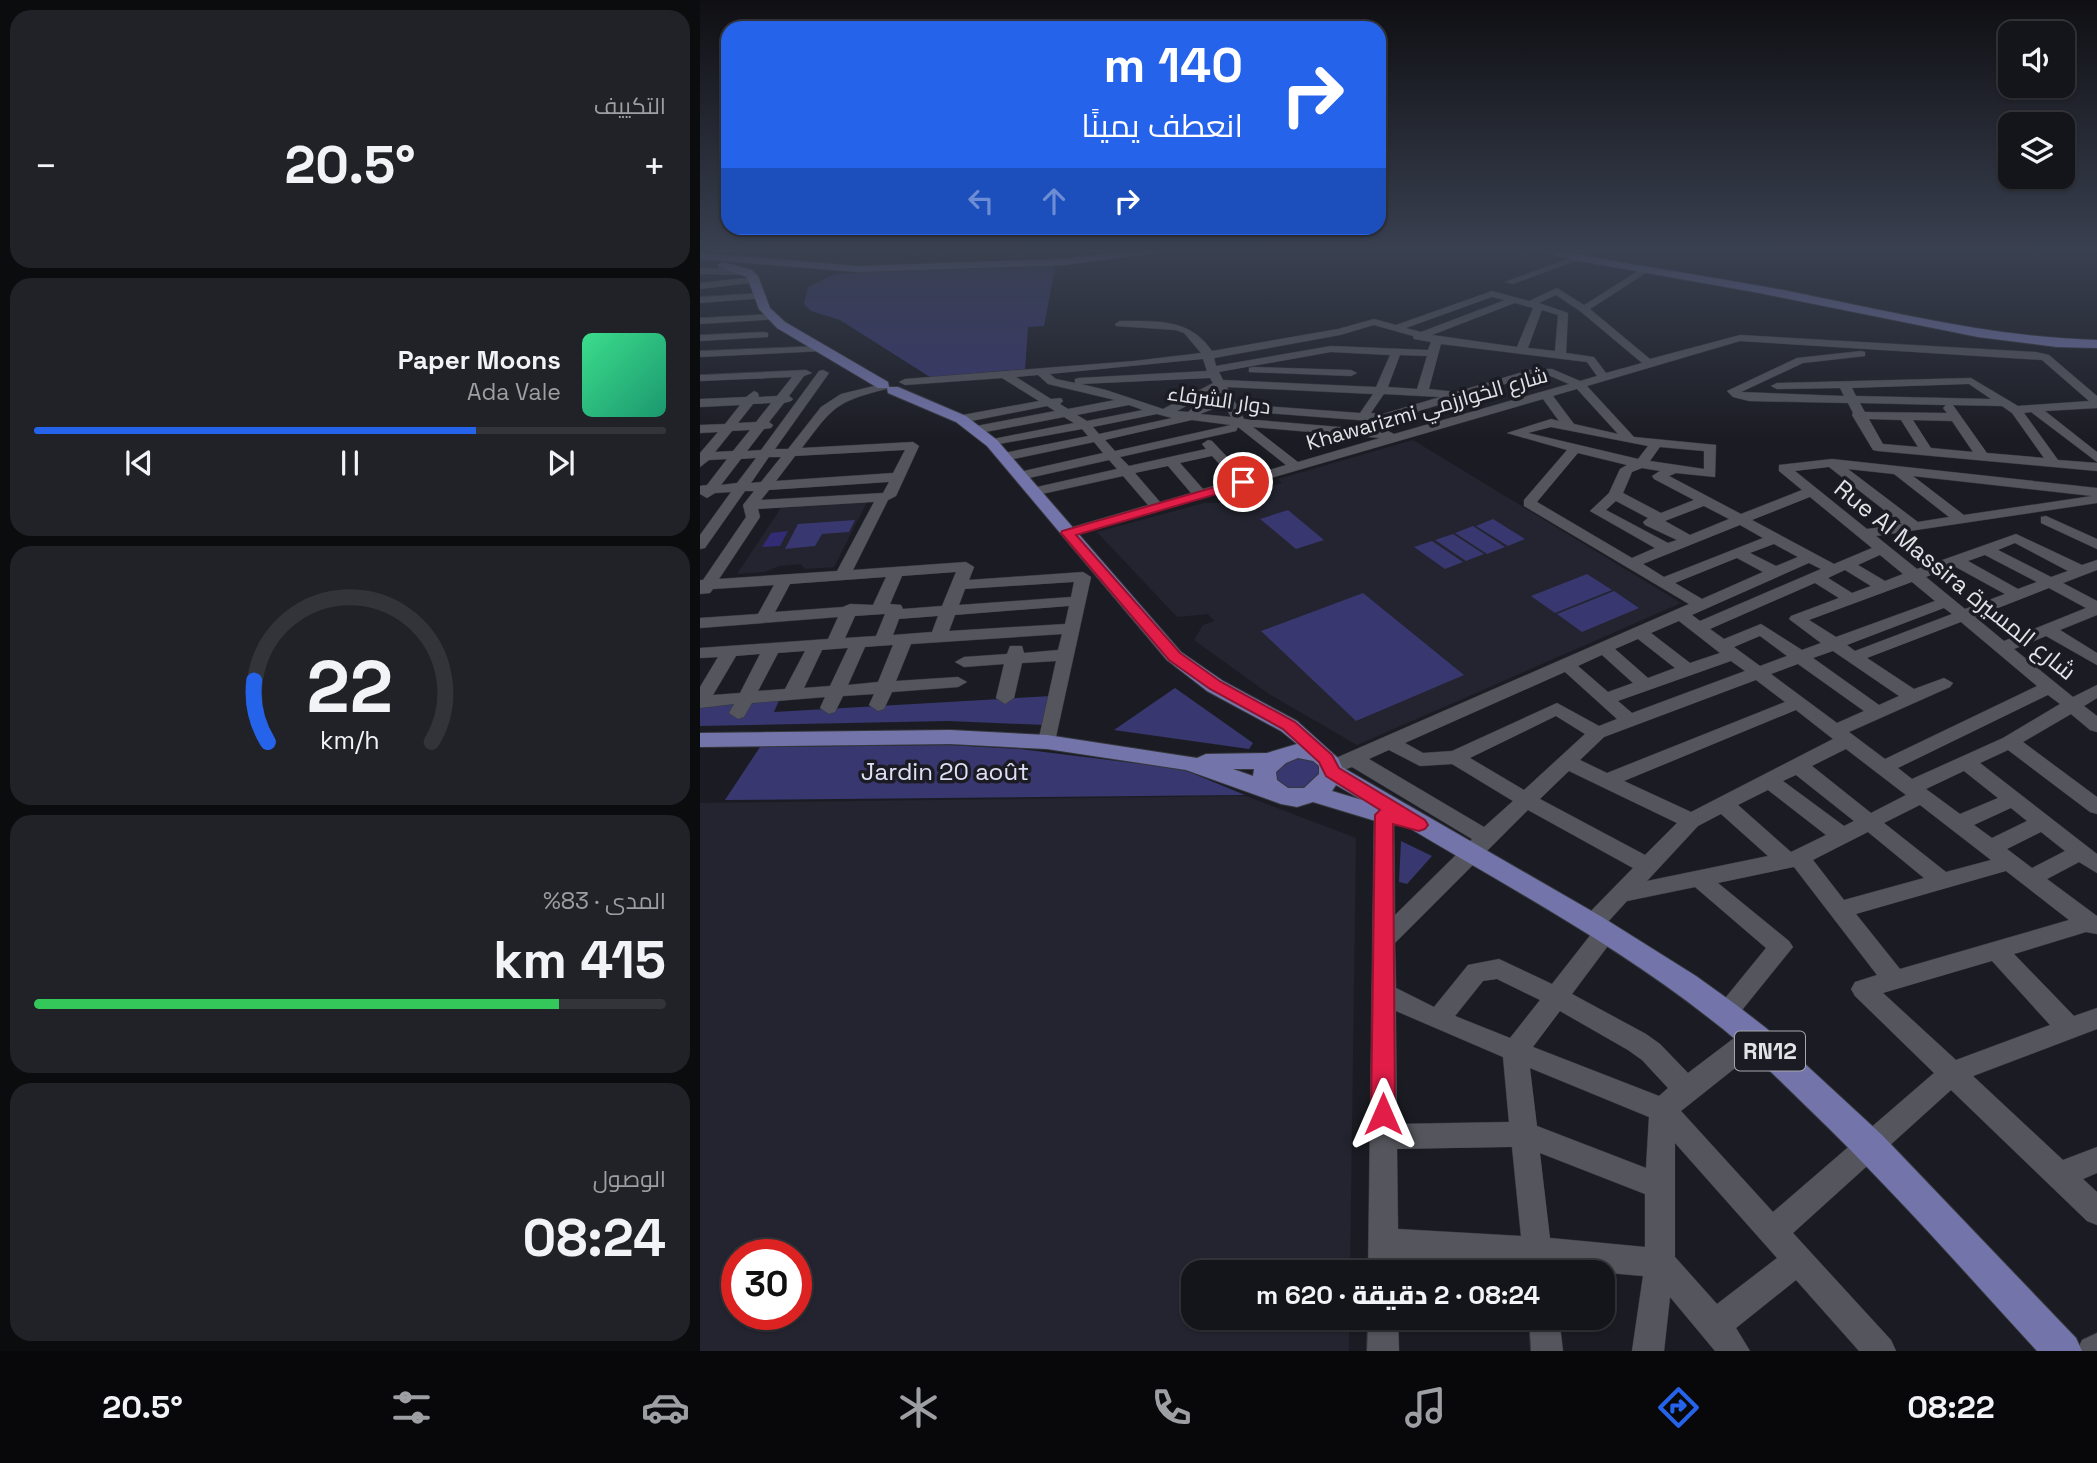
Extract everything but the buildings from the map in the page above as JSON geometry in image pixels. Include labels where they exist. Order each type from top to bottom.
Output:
[{"type":"main road","name":"RN12","points":[[770,313],[819,349],[968,424],[992,443],[1174,656],[1215,685],[1299,733],[1334,764],[1419,825]]},
{"type":"main road","points":[[1873,313],[1968,333],[2025,341],[2097,344]]},
{"type":"main road","points":[[1269,715],[1280,741],[1280,757]]},
{"type":"main road","points":[[700,740],[950,737],[1047,742],[1189,763],[1270,790]]},
{"type":"main road","name":"RN12","points":[[1280,757],[1306,752],[1334,764]]},
{"type":"main road","points":[[1189,763],[1280,757]]},
{"type":"main road","points":[[1270,790],[1263,778],[1266,766],[1280,757]]},
{"type":"main road","points":[[1313,794],[1328,785],[1334,764]]},
{"type":"main road","name":"RN12","points":[[1270,790],[1290,797],[1313,794],[1419,825],[1478,846],[1686,984],[1755,1037],[1870,1146],[2063,1351]]},
{"type":"street","points":[[742,336],[748,313]]},
{"type":"street","points":[[1394,329],[1439,313]]},
{"type":"street","points":[[1418,337],[1481,313]]},
{"type":"street","points":[[1521,351],[1532,313]]},
{"type":"street","points":[[1560,356],[1564,314],[1561,313]]},
{"type":"street","points":[[1589,313],[1645,363]]},
{"type":"street","points":[[700,321],[774,317]]},
{"type":"street","points":[[701,339],[720,320]]},
{"type":"street","points":[[1120,324],[1136,322],[1181,327],[1194,337],[1208,355],[1241,424],[1296,467]]},
{"type":"street","points":[[700,403],[842,398],[896,387],[1004,374],[1208,355],[1316,336],[1374,322],[1418,337],[1592,360],[1603,377]]},
{"type":"street","points":[[701,339],[764,335],[752,352]]},
{"type":"street","points":[[1316,336],[1331,349]]},
{"type":"street","points":[[700,367],[729,337]]},
{"type":"street","name":"Khawarizmi شارع الخوارزمي","points":[[1067,533],[1333,457],[1698,347],[1745,337],[2039,355]]},
{"type":"street","points":[[1404,412],[1416,392],[1437,340]]},
{"type":"street","points":[[2025,341],[2097,403]]},
{"type":"street","points":[[2039,355],[2046,353],[2042,343]]},
{"type":"street","points":[[1920,348],[1918,352],[1801,360],[1745,385],[1734,393],[1749,397],[1944,401],[2034,409],[2097,403]]},
{"type":"street","points":[[700,354],[819,349]]},
{"type":"street","points":[[992,443],[1160,412],[1217,374],[1279,358],[1331,349],[1360,355],[1430,358]]},
{"type":"street","points":[[702,459],[749,401],[779,351]]},
{"type":"street","points":[[700,396],[739,353]]},
{"type":"street","points":[[1315,430],[1360,355]]},
{"type":"street","points":[[1363,417],[1381,390],[1395,356]]},
{"type":"street","points":[[1260,409],[1279,358]]},
{"type":"street","points":[[1040,370],[1052,382],[1274,371],[1351,373]]},
{"type":"street","points":[[1004,457],[1146,428],[1189,417],[1200,408],[1231,404],[1260,409],[1384,418],[1542,371],[1556,372],[1580,384],[1630,439]]},
{"type":"street","points":[[700,378],[823,373],[741,488],[707,525],[700,545]]},
{"type":"street","points":[[700,502],[705,490],[800,374]]},
{"type":"street","points":[[1004,374],[1069,412],[1085,425],[1158,508]]},
{"type":"street","points":[[1217,374],[1269,384],[1469,394]]},
{"type":"street","points":[[700,429],[745,376]]},
{"type":"street","name":"دوار الشرفاء","points":[[1052,382],[1133,401],[1160,412],[1189,417],[1300,429],[1407,435]]},
{"type":"street","points":[[1930,382],[1983,457]]},
{"type":"street","points":[[1745,385],[1973,382],[2011,407],[2055,464]]},
{"type":"street","points":[[1844,384],[1858,415],[1878,447],[2097,467]]},
{"type":"street","points":[[1293,412],[1309,386]]},
{"type":"street","points":[[944,410],[1036,392]]},
{"type":"street","points":[[968,424],[1052,402],[1102,393]]},
{"type":"street","points":[[1545,394],[1570,427]]},
{"type":"street","points":[[750,505],[794,452],[813,423],[842,398]]},
{"type":"street","points":[[968,424],[1133,401]]},
{"type":"street","points":[[2034,409],[2097,458]]},
{"type":"street","points":[[1858,415],[1955,417]]},
{"type":"street","points":[[1904,415],[1927,451]]},
{"type":"street","points":[[1384,418],[1407,435]]},
{"type":"street","points":[[700,429],[813,423]]},
{"type":"street","points":[[1550,423],[1570,427],[1630,439],[1711,448],[1711,473],[1641,464],[1513,433],[1550,423]]},
{"type":"street","points":[[1020,476],[1241,424]]},
{"type":"street","points":[[1146,428],[1161,443]]},
{"type":"street","points":[[1300,429],[1333,457]]},
{"type":"street","points":[[1199,435],[1243,482]]},
{"type":"street","points":[[1657,443],[1641,464],[1627,469],[1615,495],[1597,511],[1667,549]]},
{"type":"street","points":[[705,490],[800,482],[913,446],[889,496],[750,505]]},
{"type":"street","points":[[1575,449],[1529,503],[1701,605]]},
{"type":"street","points":[[1033,492],[1215,451]]},
{"type":"street","points":[[702,459],[794,452],[899,477]]},
{"type":"street","points":[[1966,455],[1975,477]]},
{"type":"street","points":[[1171,461],[1201,495]]},
{"type":"street","points":[[1831,463],[2097,492]]},
{"type":"street","points":[[1831,463],[1913,525]]},
{"type":"street","name":"Rue Al Massira شارع المسيرة","points":[[1831,463],[1784,468],[2097,726]]},
{"type":"street","points":[[828,500],[847,466]]},
{"type":"street","points":[[1895,468],[1959,518]]},
{"type":"street","points":[[1674,469],[1659,477],[1810,557],[1840,567],[1883,587]]},
{"type":"street","points":[[787,503],[800,482]]},
{"type":"street","points":[[1632,563],[1812,491]]},
{"type":"street","points":[[1615,495],[1689,540]]},
{"type":"street","points":[[843,575],[883,497]]},
{"type":"street","points":[[1863,534],[2090,500],[2097,510]]},
{"type":"street","points":[[1631,529],[1705,501]]},
{"type":"street","points":[[703,588],[750,522],[754,513],[750,505]]},
{"type":"street","points":[[2046,520],[2097,545]]},
{"type":"street","points":[[707,525],[750,522]]},
{"type":"street","points":[[1664,582],[1774,538]]},
{"type":"street","points":[[1913,697],[1797,619],[2017,538],[2089,568]]},
{"type":"street","points":[[1698,628],[1882,549]]},
{"type":"street","points":[[1985,549],[2050,582],[2094,613]]},
{"type":"street","points":[[1738,552],[1775,572]]},
{"type":"street","points":[[1334,764],[1390,742],[1810,557]]},
{"type":"street","points":[[1955,560],[2017,595]]},
{"type":"street","points":[[703,588],[785,579],[966,567],[938,637]]},
{"type":"street","points":[[1854,657],[2089,568]]},
{"type":"street","points":[[882,641],[896,572]]},
{"type":"street","points":[[959,585],[1083,577],[1047,742]]},
{"type":"street","points":[[1816,577],[1851,599]]},
{"type":"street","points":[[742,705],[767,649],[772,616],[785,579]]},
{"type":"street","points":[[700,623],[850,609],[949,610],[1077,601]]},
{"type":"street","points":[[1384,940],[1597,733],[1946,602]]},
{"type":"street","points":[[792,694],[850,609]]},
{"type":"street","points":[[2001,648],[2094,613]]},
{"type":"street","points":[[1680,614],[2092,925]]},
{"type":"street","points":[[731,621],[714,652],[702,695],[742,705],[792,694],[832,699],[885,688],[958,682]]},
{"type":"street","points":[[714,652],[1072,628]]},
{"type":"street","points":[[1605,699],[1688,670],[1727,650],[1760,628],[1877,712]]},
{"type":"street","points":[[2047,629],[2097,660]]},
{"type":"street","points":[[1005,698],[1021,631]]},
{"type":"street","points":[[1639,632],[1688,670]]},
{"type":"street","points":[[953,701],[971,635]]},
{"type":"street","points":[[878,705],[904,639]]},
{"type":"street","points":[[832,699],[859,642]]},
{"type":"street","points":[[1604,648],[1645,685]]},
{"type":"street","points":[[964,662],[1066,655]]},
{"type":"street","points":[[1566,664],[1630,721]]},
{"type":"street","points":[[1538,1260],[1515,1051],[1556,997],[1618,895],[1690,821],[1797,765],[1877,712],[1944,683]]},
{"type":"street","points":[[1883,768],[2049,687]]},
{"type":"street","points":[[1618,895],[1792,859],[1868,823],[1966,762],[2010,742],[2097,690]]},
{"type":"street","points":[[1606,781],[1798,703]]},
{"type":"street","points":[[1390,742],[1420,760],[1455,757],[1558,709],[1597,733]]},
{"type":"street","points":[[2010,742],[2097,807]]},
{"type":"street","points":[[1455,757],[1526,800],[1647,866]]},
{"type":"street","points":[[1567,762],[1690,821]]},
{"type":"street","points":[[1966,762],[2089,858]]},
{"type":"street","points":[[1334,764],[1478,846]]},
{"type":"street","points":[[1797,765],[1943,881]]},
{"type":"street","points":[[1768,780],[1842,836]]},
{"type":"street","points":[[1957,824],[2014,799]]},
{"type":"street","points":[[1722,803],[1792,859],[1841,909],[1895,980]]},
{"type":"street","points":[[1384,815],[1383,1258],[1460,1260]]},
{"type":"street","points":[[1990,848],[2043,822]]},
{"type":"street","points":[[2029,879],[2089,858]]},
{"type":"street","points":[[1841,909],[2008,863]]},
{"type":"street","points":[[1699,879],[1781,947],[1725,1013]]},
{"type":"street","points":[[2092,925],[1863,989],[2097,1211]]},
{"type":"street","points":[[1996,950],[2069,1028]]},
{"type":"street","points":[[1438,1020],[1472,975],[1488,968],[1507,971],[1637,1042],[1651,1052],[1686,1089]]},
{"type":"street","points":[[1384,994],[1438,1020],[1663,1110],[1774,1230],[1880,1351]]},
{"type":"street","points":[[1774,1230],[1952,1073],[2097,1018]]},
{"type":"street","points":[[1648,1351],[1660,1263],[1659,1186],[1663,1110],[1686,1089],[1755,1037]]},
{"type":"street","points":[[1383,1137],[1524,1134],[1659,1186]]},
{"type":"street","points":[[2059,1175],[2097,1160]]},
{"type":"street","points":[[1715,1325],[1800,1259]]},
{"type":"street","points":[[1615,1263],[1660,1263],[1715,1325],[1734,1351]]},
{"type":"street","points":[[1383,1330],[1383,1351]]},
{"type":"street","points":[[1545,1330],[1547,1351]]},
{"type":"shaded area","points":[[1413,440],[1681,603],[1357,745],[1269,694],[1194,640],[1203,625],[1214,621],[1208,614],[1177,617],[1097,532],[1204,503],[1217,503],[1282,483],[1278,479]]},
{"type":"shaded area","points":[[867,502],[834,567],[805,569],[801,564],[779,566],[765,572],[737,574],[781,508]]},
{"type":"shaded area","points":[[1246,796],[1356,838],[1350,1260],[1181,1260],[1181,1330],[1349,1330],[1349,1351],[700,1351],[700,803]]},
{"type":"green space","points":[[818,313],[1047,313],[1044,326],[1028,327],[1025,369],[930,377],[840,320]]},
{"type":"green space","points":[[1288,510],[1324,540],[1296,549],[1260,519]]},
{"type":"green space","points":[[1493,519],[1525,539],[1508,546],[1476,526]]},
{"type":"green space","points":[[855,520],[849,532],[822,534],[815,546],[785,549],[798,524]]},
{"type":"green space","points":[[1473,526],[1505,547],[1487,554],[1455,533]]},
{"type":"green space","points":[[1453,534],[1484,554],[1466,561],[1435,540]]},
{"type":"green space","points":[[1432,541],[1463,562],[1445,569],[1414,547]]},
{"type":"green space","points":[[1587,574],[1612,590],[1555,613],[1531,596]]},
{"type":"green space","points":[[1614,591],[1639,608],[1582,632],[1557,614]]},
{"type":"green space","points":[[1363,593],[1464,675],[1356,721],[1261,631]]},
{"type":"green space","points":[[1175,688],[1253,743],[1249,749],[1114,730]]},
{"type":"green space","points":[[781,696],[774,712],[1051,696],[1044,725],[948,721],[700,726],[700,704]]},
{"type":"green space","name":"Jardin 20 août","points":[[949,745],[1020,749],[1182,769],[1245,795],[725,800],[760,747]]},
{"type":"green space","points":[[1304,757],[1317,762],[1323,771],[1309,789],[1279,788],[1273,769],[1289,758]]},
{"type":"green space","points":[[1401,841],[1432,856],[1407,884],[1399,882]]},
{"type":"route","points":[[1243,482],[1067,533],[1174,656],[1215,685],[1289,726],[1326,759],[1332,772],[1419,825],[1384,815],[1383,1114]]}]
